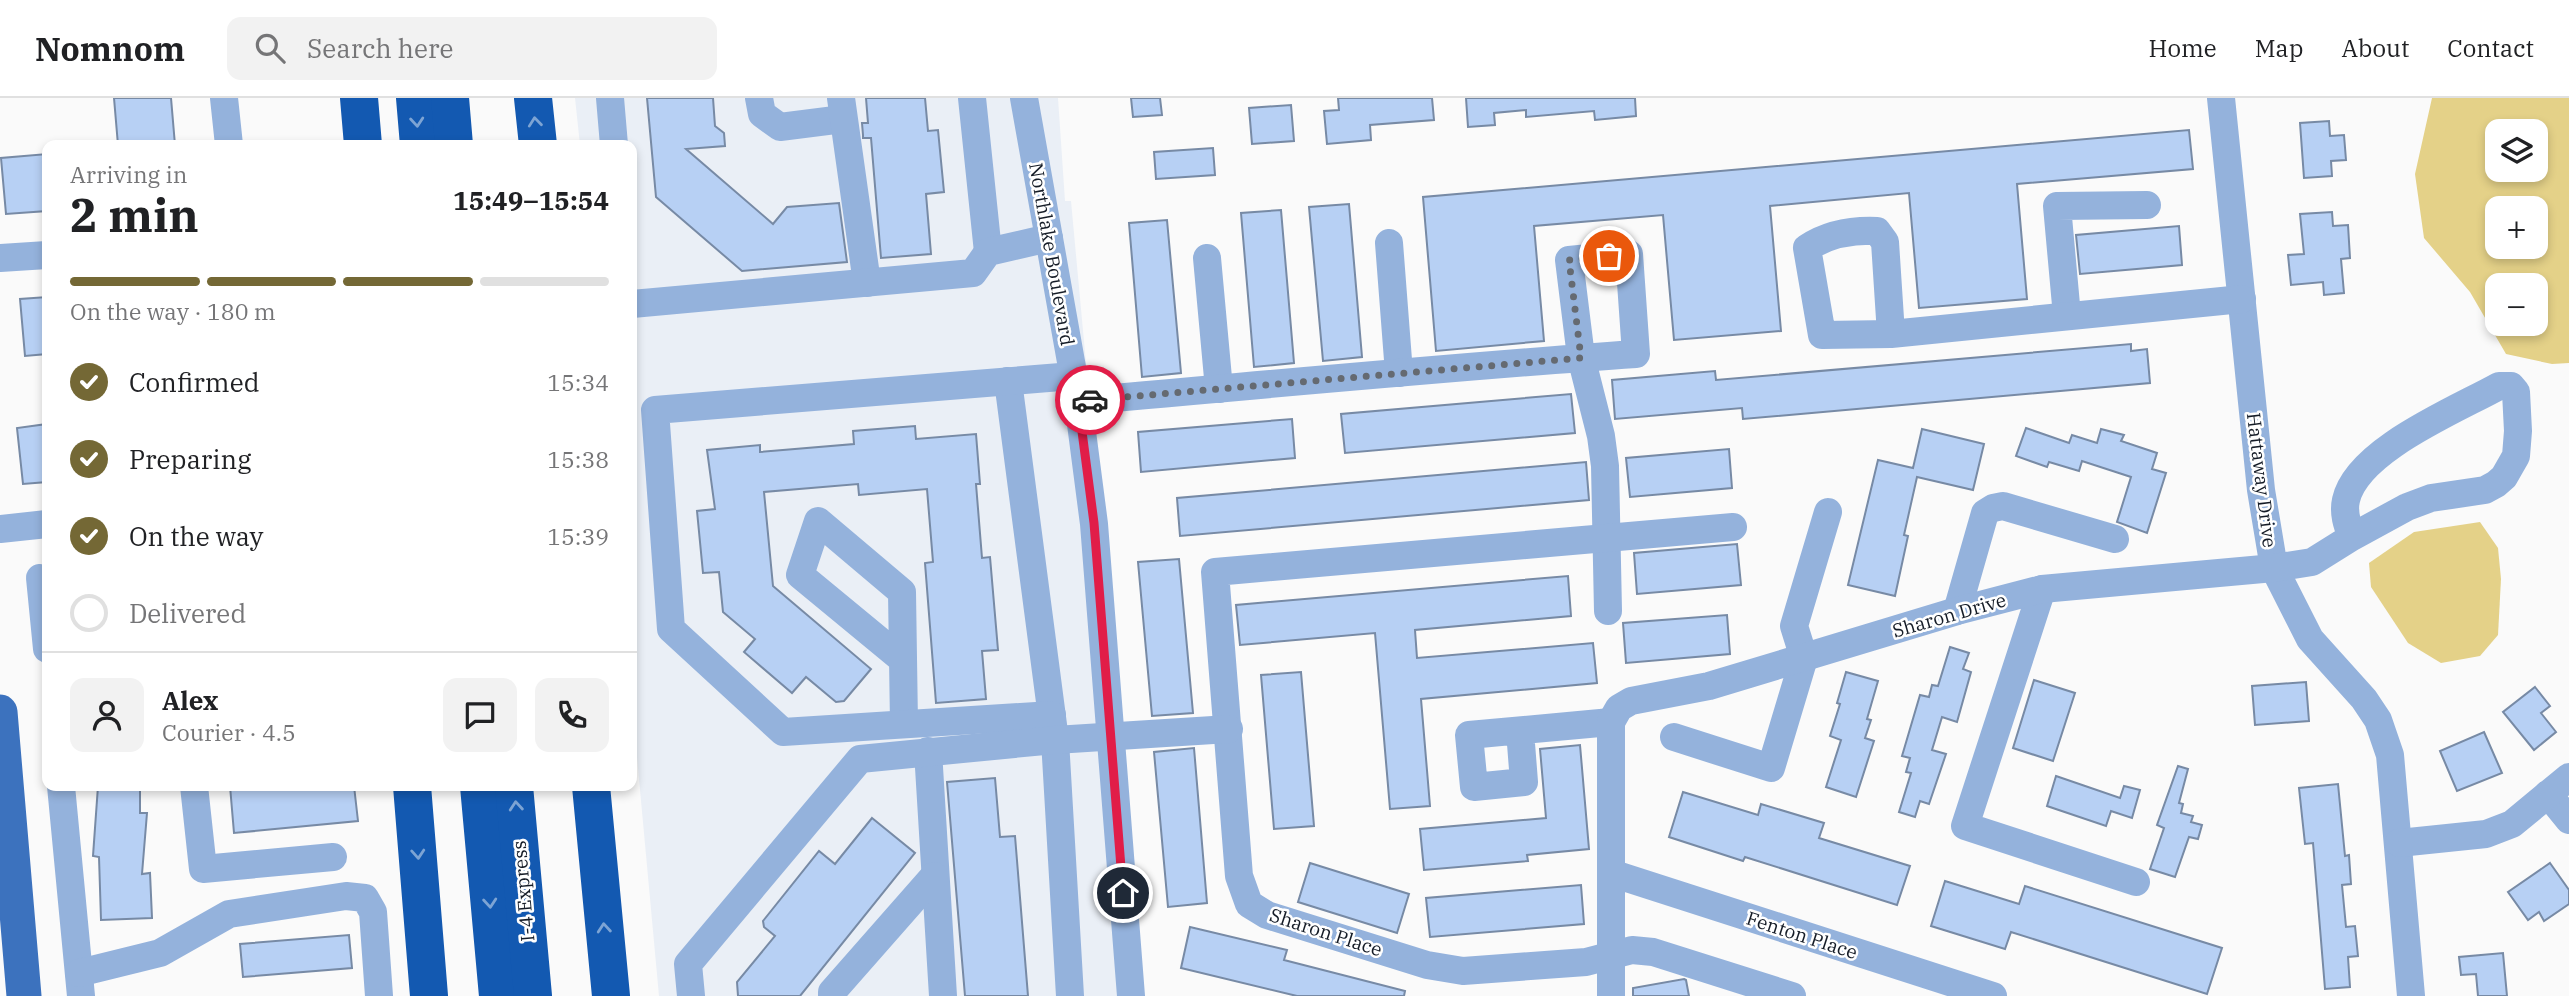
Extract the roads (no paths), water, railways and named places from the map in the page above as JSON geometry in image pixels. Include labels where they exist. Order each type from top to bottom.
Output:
[{"type":"highway","points":[[359,98],[363,140]]},
{"type":"highway","points":[[415,98],[419,140]]},
{"type":"highway","points":[[450,98],[454,140]]},
{"type":"highway","points":[[533,98],[537,140]]},
{"type":"highway","points":[[412,791],[429,996]]},
{"type":"highway","name":"I-4 Express","points":[[479,791],[498,996]]},
{"type":"highway","name":"I-4 Express","points":[[514,791],[533,996]]},
{"type":"highway","points":[[591,791],[611,996]]},
{"type":"main road","points":[[0,712],[24,996]]},
{"type":"street","points":[[224,98],[228,140]]},
{"type":"street","points":[[610,98],[614,140]]},
{"type":"street","points":[[759,98],[762,114],[780,127],[842,108],[867,283]]},
{"type":"street","points":[[972,98],[988,252]]},
{"type":"street","name":"Northlake Boulevard","points":[[1024,98],[1076,388],[1094,523],[1131,996]]},
{"type":"street","name":"Hattaway Drive","points":[[2221,98],[2261,490],[2274,568],[2310,639],[2364,699],[2378,720],[2390,755],[2411,996]]},
{"type":"street","points":[[2067,316],[2057,206],[2147,205]]},
{"type":"street","points":[[637,304],[973,273],[988,252],[1048,238]]},
{"type":"street","points":[[1389,243],[1399,373]]},
{"type":"street","points":[[0,258],[42,255]]},
{"type":"street","points":[[1207,258],[1219,389]]},
{"type":"street","points":[[1891,334],[2242,299]]},
{"type":"street","points":[[1229,729],[1112,738],[1054,727],[904,724],[783,732],[671,629],[655,410],[1008,381],[1076,388],[1219,389],[1581,358],[1601,436],[1605,466],[1608,611]]},
{"type":"street","points":[[1008,381],[1054,727],[1070,996]]},
{"type":"street","name":"Sharon Drive","points":[[1611,722],[1619,708],[1631,701],[1709,686],[1957,611],[2042,589],[2274,568],[2312,562],[2407,507],[2431,498],[2485,490],[2504,477],[2516,456],[2518,431],[2516,392],[2511,386],[2499,386],[2386,447],[2362,468],[2351,485],[2345,502],[2346,520],[2352,537]]},
{"type":"street","points":[[1957,611],[1985,513],[1993,508],[2003,506],[2115,539]]},
{"type":"street","points":[[1674,737],[1771,768],[1804,658],[1794,626],[1828,512]]},
{"type":"street","points":[[903,660],[800,575],[818,521],[902,592],[904,724]]},
{"type":"street","points":[[0,529],[42,525]]},
{"type":"street","points":[[1607,537],[1733,527]]},
{"type":"street","name":"Sharon Place","points":[[1607,537],[1215,572],[1239,876],[1249,904],[1267,915],[1427,965],[1463,971],[1586,962],[1632,950],[1653,952],[1747,989],[1792,996]]},
{"type":"street","points":[[40,578],[42,598]]},
{"type":"street","points":[[2042,589],[1965,827],[2136,882]]},
{"type":"street","points":[[1520,731],[1611,722],[1611,996]]},
{"type":"street","points":[[691,996],[688,964],[860,759],[928,751],[1054,727]]},
{"type":"street","points":[[928,751],[943,996]]},
{"type":"street","points":[[2399,843],[2486,834],[2512,824],[2559,785],[2569,820]]},
{"type":"street","points":[[61,791],[80,985],[160,953],[229,914],[346,896],[365,898],[373,912],[379,996]]},
{"type":"street","points":[[195,791],[203,869],[333,857]]},
{"type":"street","name":"Fenton Place","points":[[1611,873],[1993,996]]},
{"type":"street","points":[[832,996],[832,992],[934,876]]}]
